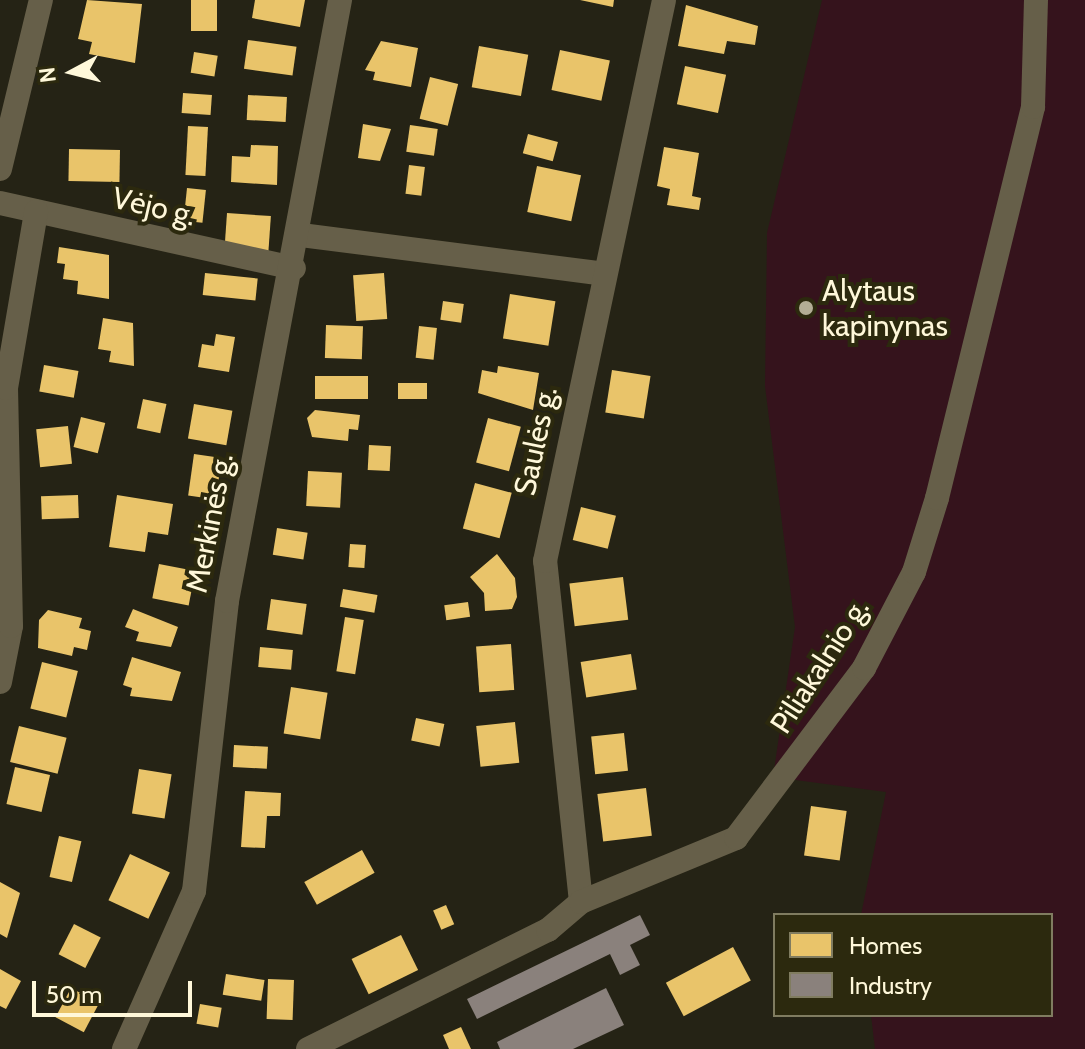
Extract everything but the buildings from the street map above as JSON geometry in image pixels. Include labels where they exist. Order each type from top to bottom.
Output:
[{"type":"street","points":[[0,169],[41,0]]},
{"type":"street","name":"Merkinės g.","points":[[124,1049],[194,891],[227,601],[301,235],[340,0]]},
{"type":"street","name":"Saulės g.","points":[[581,902],[545,561],[664,0]]},
{"type":"street","name":"Piliakalnio g.","points":[[308,1049],[548,930],[581,902],[736,838],[888,627],[937,498],[1033,107],[1036,0]]},
{"type":"street","name":"Vėjo g.","points":[[0,203],[294,268]]},
{"type":"street","points":[[0,682],[11,626],[6,388],[36,212]]},
{"type":"street","points":[[301,235],[604,274]]},
{"type":"shaded area","points":[[822,0],[1085,0],[1085,1049],[875,1049],[871,1017],[1053,1017],[1053,913],[861,913],[886,792],[773,777],[795,627],[765,386],[767,233]]},
{"type":"place","name":"Alytaus kapinynas","points":[[806,308]]}]
